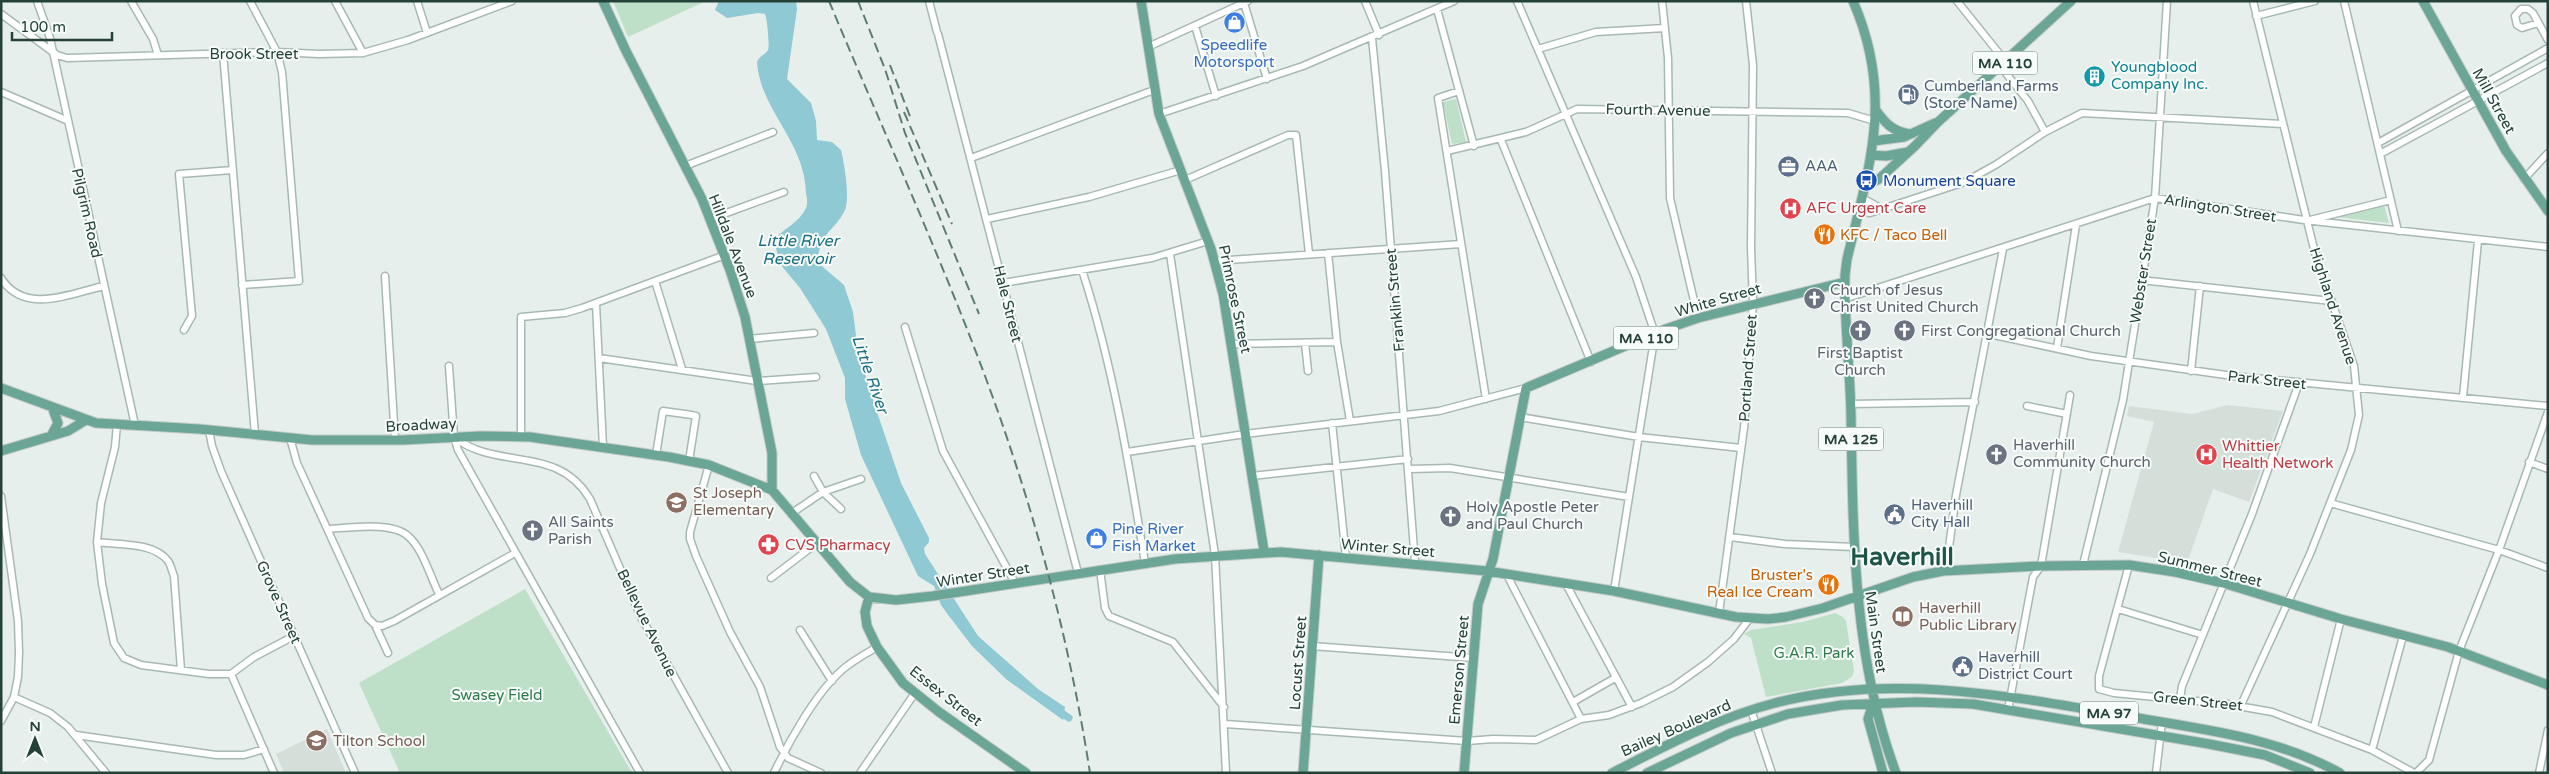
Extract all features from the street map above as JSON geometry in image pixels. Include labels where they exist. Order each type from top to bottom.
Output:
[{"type":"main road","name":"Hilldale Avenue","points":[[603,1],[630,59],[685,166],[725,255],[740,299],[750,339],[772,453],[772,490]]},
{"type":"main road","name":"Primrose Street","points":[[1141,1],[1159,114],[1215,261],[1232,344],[1264,551]]},
{"type":"main road","name":"Main Street","points":[[1853,1],[1872,54],[1876,109],[1871,155],[1847,258],[1845,282],[1856,597],[1873,703],[1896,773]]},
{"type":"main road","name":"Mill Street","points":[[2423,1],[2478,101],[2524,179],[2548,211]]},
{"type":"main road","name":"MA 110","points":[[1865,186],[1878,179],[1908,152],[2067,3]]},
{"type":"main road","points":[[1876,109],[1889,127],[1897,132],[1909,134]]},
{"type":"main road","name":"MA 110","points":[[1873,141],[1892,140],[1938,122]]},
{"type":"main road","points":[[1871,155],[1886,156],[1908,152]]},
{"type":"main road","name":"White Street","points":[[1526,388],[1698,318],[1845,282]]},
{"type":"main road","name":"Broadway","points":[[1,388],[86,420],[117,424],[290,438],[396,440],[454,437],[521,437],[603,447],[709,465],[772,490],[850,582],[869,597]]},
{"type":"main road","points":[[1487,571],[1493,559],[1526,388]]},
{"type":"main road","points":[[51,436],[58,423],[52,407]]},
{"type":"main road","points":[[1,450],[68,431],[86,420]]},
{"type":"main road","name":"Winter Street","points":[[869,597],[896,600],[935,596],[1145,563],[1264,551],[1416,563],[1487,571],[1614,591],[1719,614],[1750,618],[1786,617],[1856,597]]},
{"type":"main road","name":"Locust Street","points":[[1304,773],[1319,555]]},
{"type":"main road","name":"Summer Street","points":[[1856,597],[1913,577],[1946,570],[2129,565],[2176,572],[2223,583],[2341,619],[2459,651],[2548,685]]},
{"type":"main road","name":"Emerson Street","points":[[1464,773],[1478,604],[1487,571]]},
{"type":"main road","name":"Essex Street","points":[[869,597],[865,612],[867,626],[877,647],[895,673],[915,693],[1026,773]]},
{"type":"main road","name":"MA 97","points":[[1871,689],[1966,690],[2225,732],[2272,743],[2314,758],[2340,773]]},
{"type":"main road","name":"Bailey Boulevard","points":[[1612,773],[1703,728],[1751,710],[1810,696],[1871,689]]},
{"type":"main road","name":"Main Street","points":[[1873,703],[1868,719],[1882,772]]},
{"type":"main road","name":"MA 97","points":[[1873,703],[1973,704],[2265,755],[2310,773]]},
{"type":"main road","name":"Bailey Boulevard","points":[[1647,773],[1714,741],[1814,708],[1873,703]]},
{"type":"street","name":"Pilgrim Road","points":[[37,1],[44,17],[52,51],[135,425]]},
{"type":"street","points":[[131,1],[153,39],[158,55]]},
{"type":"street","points":[[242,285],[299,281],[284,88],[277,52],[250,1]]},
{"type":"street","points":[[335,1],[362,53]]},
{"type":"street","points":[[416,1],[427,33]]},
{"type":"street","name":"Hale Street","points":[[929,1],[1078,573]]},
{"type":"street","name":"Franklin Street","points":[[1365,1],[1376,36],[1416,563]]},
{"type":"street","points":[[1159,114],[1267,78],[1376,36],[1454,1]]},
{"type":"street","points":[[1517,1],[1636,278],[1655,334],[1614,591]]},
{"type":"street","points":[[1662,1],[1668,58],[1671,206],[1698,318]]},
{"type":"street","name":"Portland Street","points":[[1719,614],[1741,448],[1749,372],[1753,303],[1751,248],[1753,65],[1746,1]]},
{"type":"street","points":[[1957,1],[2004,64],[2045,132]]},
{"type":"street","name":"Webster Street","points":[[2083,565],[2118,420],[2155,198],[2167,1]]},
{"type":"street","name":"Highland Avenue","points":[[2241,706],[2289,604],[2330,503],[2356,431],[2359,414],[2354,366],[2306,221],[2253,1]]},
{"type":"street","points":[[2256,16],[2315,1]]},
{"type":"street","points":[[2344,1],[2398,232]]},
{"type":"street","name":"Brook Street","points":[[1,14],[52,51],[67,58],[277,52],[320,54],[362,53],[427,33],[509,2]]},
{"type":"street","points":[[1148,47],[1246,2],[1267,78]]},
{"type":"street","points":[[1437,9],[1474,146]]},
{"type":"street","points":[[2538,23],[2548,40]]},
{"type":"street","points":[[1195,26],[1216,96]]},
{"type":"street","points":[[1538,48],[1596,32],[1665,28]]},
{"type":"street","points":[[2378,142],[2548,48]]},
{"type":"street","points":[[223,53],[255,434]]},
{"type":"street","points":[[2380,154],[2548,62]]},
{"type":"street","points":[[971,158],[1154,90]]},
{"type":"street","points":[[1459,91],[1438,98],[1486,399]]},
{"type":"street","points":[[1,92],[66,120]]},
{"type":"street","name":"Fourth Avenue","points":[[1447,151],[1501,140],[1526,132],[1577,109],[1848,114],[1875,121]]},
{"type":"street","points":[[1859,211],[1870,213],[1965,182],[1997,164],[2045,132],[2082,113],[2282,124]]},
{"type":"street","points":[[685,166],[774,132]]},
{"type":"street","points":[[1185,180],[1288,135],[1296,135],[1309,254]]},
{"type":"street","points":[[1501,140],[1591,362]]},
{"type":"street","points":[[2524,179],[2548,153]]},
{"type":"street","points":[[184,330],[192,316],[179,174],[233,170]]},
{"type":"street","points":[[987,219],[1089,197],[1181,170]]},
{"type":"street","points":[[710,219],[784,192]]},
{"type":"street","points":[[1862,198],[1882,208]]},
{"type":"street","name":"Arlington Street","points":[[1847,298],[2076,226],[2155,198],[2306,221],[2478,241],[2548,247]]},
{"type":"street","points":[[2306,221],[2391,200]]},
{"type":"street","points":[[2057,348],[2076,226]]},
{"type":"street","points":[[1003,284],[1170,254],[1208,241]]},
{"type":"street","points":[[2464,397],[2478,241]]},
{"type":"street","points":[[1215,261],[1461,244]]},
{"type":"street","points":[[1946,570],[1956,495],[1989,334],[2003,249]]},
{"type":"street","points":[[1328,252],[1337,342],[1350,421]]},
{"type":"street","points":[[1170,254],[1215,555],[1226,773]]},
{"type":"street","points":[[521,437],[521,317],[565,313],[596,304],[725,255]]},
{"type":"street","points":[[1082,270],[1108,362],[1127,452],[1145,563]]},
{"type":"street","points":[[385,276],[396,440]]},
{"type":"street","points":[[1,278],[16,294],[30,300],[47,299],[104,286]]},
{"type":"street","points":[[2141,280],[2331,301]]},
{"type":"street","points":[[654,282],[682,369]]},
{"type":"street","points":[[2191,371],[2200,286]]},
{"type":"street","points":[[596,304],[603,447]]},
{"type":"street","points":[[905,327],[943,451],[1015,583]]},
{"type":"street","points":[[750,339],[814,333]]},
{"type":"street","name":"Park Street","points":[[1989,334],[2129,362],[2191,371],[2548,406]]},
{"type":"street","points":[[1232,344],[1337,342]]},
{"type":"street","points":[[1305,343],[1308,371]]},
{"type":"street","points":[[599,358],[757,381],[816,377]]},
{"type":"street","points":[[450,366],[454,437],[458,450],[640,773]]},
{"type":"street","points":[[2180,699],[2182,686],[2252,514],[2299,383]]},
{"type":"street","points":[[1127,452],[1245,434],[1440,411],[1526,388]]},
{"type":"street","points":[[2008,710],[2012,697],[2033,576],[2041,566],[2070,395]]},
{"type":"street","points":[[1850,404],[1975,402]]},
{"type":"street","points":[[2026,406],[2068,414]]},
{"type":"street","points":[[656,455],[663,411],[696,416],[689,461]]},
{"type":"street","points":[[2419,772],[2429,760],[2459,651],[2499,550],[2548,412]]},
{"type":"street","points":[[1520,417],[1639,438],[1741,448]]},
{"type":"street","points":[[1332,423],[1346,558]]},
{"type":"street","points":[[117,424],[115,447],[101,503],[97,542],[102,584],[114,643],[124,658],[141,666],[231,674],[254,657],[294,636]]},
{"type":"street","name":"Grove Street","points":[[209,430],[212,446],[221,471],[355,773]]},
{"type":"street","name":"Bellevue Avenue","points":[[454,437],[465,445],[482,452],[553,466],[578,482],[590,499],[646,626],[728,773]]},
{"type":"street","points":[[290,438],[296,463],[368,618],[375,625],[388,653]]},
{"type":"street","points":[[1252,476],[1337,465],[1408,459]]},
{"type":"street","points":[[2530,462],[2548,469]]},
{"type":"street","points":[[709,465],[692,522],[690,539],[730,632],[760,687],[784,754],[822,773]]},
{"type":"street","points":[[1409,469],[1439,467],[1629,497]]},
{"type":"street","points":[[814,476],[823,492],[841,509]]},
{"type":"street","points":[[792,513],[823,492],[861,479]]},
{"type":"street","points":[[1,496],[18,621],[18,677],[14,697],[1,721]]},
{"type":"street","points":[[2330,503],[2499,550],[2548,568]]},
{"type":"street","points":[[328,529],[394,528],[408,535],[419,552],[439,594]]},
{"type":"street","points":[[1730,537],[1785,544],[1854,548]]},
{"type":"street","points":[[97,542],[146,548],[157,552],[168,562],[174,576],[181,670]]},
{"type":"street","points":[[771,578],[817,543]]},
{"type":"street","points":[[375,625],[382,626],[394,621],[515,553]]},
{"type":"street","name":"Green Street","points":[[2129,565],[2099,676],[2099,689],[2114,693],[2241,706],[2272,712],[2372,750],[2419,772]]},
{"type":"street","points":[[1100,570],[1106,613],[1112,618],[1173,642],[1224,706]]},
{"type":"street","points":[[1507,575],[1581,720]]},
{"type":"street","points":[[1566,584],[1632,707]]},
{"type":"street","points":[[2118,609],[2203,635]]},
{"type":"street","points":[[1225,724],[1467,741],[1493,739],[1536,740],[1581,720],[1609,715],[1632,707],[1673,687],[1708,662],[1734,639],[1750,618]]},
{"type":"street","points":[[2314,727],[2341,619]]},
{"type":"street","points":[[800,630],[832,681]]},
{"type":"street","points":[[2372,750],[2403,636]]},
{"type":"street","points":[[1312,646],[1473,658]]},
{"type":"street","points":[[774,773],[798,728],[832,681],[843,669],[877,647]]},
{"type":"street","points":[[231,674],[274,773]]},
{"type":"street","points":[[1572,702],[1616,678]]},
{"type":"street","points":[[860,773],[915,693]]},
{"type":"street","points":[[14,697],[50,713],[76,735],[106,773]]},
{"type":"street","points":[[1751,710],[1772,773]]},
{"type":"street","points":[[2156,773],[2162,722]]},
{"type":"street","points":[[2538,773],[2548,730]]},
{"type":"street","points":[[76,735],[216,755],[244,755],[264,749]]},
{"type":"shaded area","name":"Whittier Health Network","points":[[2228,405],[2283,411],[2249,502],[2213,489],[2187,563],[2118,552],[2154,422],[2127,416],[2129,406],[2192,414]]},
{"type":"shaded area","name":"Tilton School","points":[[327,729],[346,773],[284,773],[276,754]]},
{"type":"green space","points":[[613,1],[706,1],[628,37]]},
{"type":"green space","points":[[1456,99],[1466,142],[1452,144],[1443,102]]},
{"type":"green space","points":[[2384,205],[2389,223],[2336,217]]},
{"type":"green space","name":"Swasey Field","points":[[525,589],[632,773],[400,773],[359,683]]},
{"type":"green space","name":"G.A.R. Park","points":[[1835,613],[1846,621],[1854,671],[1852,677],[1842,683],[1766,697],[1751,638],[1744,634],[1751,630],[1803,622]]},
{"type":"water","name":"Little River Reservoir","points":[[719,1],[796,1],[797,9],[787,79],[811,103],[816,121],[817,140],[832,142],[841,150],[846,181],[847,199],[844,212],[824,238],[817,262],[844,285],[853,312],[858,351],[877,412],[901,483],[929,538],[929,542],[924,548],[925,554],[978,636],[1038,689],[1065,707],[1063,720],[1006,679],[972,646],[941,605],[934,586],[918,576],[861,455],[845,399],[845,378],[826,329],[800,288],[780,264],[774,240],[799,218],[806,208],[807,201],[804,174],[798,157],[766,95],[760,79],[757,62],[767,52],[769,47],[765,14],[758,13],[727,18],[715,10]]},
{"type":"waterway","name":"Little River","points":[[1056,709],[1069,718]]},
{"type":"railway","points":[[829,1],[967,329],[1019,473],[1048,572],[1060,622],[1090,773]]},
{"type":"railway","points":[[858,1],[885,69],[905,133],[979,314]]},
{"type":"railway","points":[[890,65],[911,119]]},
{"type":"railway","points":[[904,112],[952,224]]},
{"type":"place","name":"Speedlife Motorsport","points":[[1234,22]]},
{"type":"place","name":"Youngblood Company Inc.","points":[[2095,76]]},
{"type":"place","name":"Cumberland Farms (Store Name)","points":[[1908,95]]},
{"type":"place","name":"AAA","points":[[1789,166]]},
{"type":"place","name":"Monument Square","points":[[1867,181]]},
{"type":"place","name":"AFC Urgent Care","points":[[1790,208]]},
{"type":"place","name":"KFC / Taco Bell","points":[[1824,235]]},
{"type":"place","name":"Church of Jesus Christ United Church","points":[[1814,299]]},
{"type":"place","name":"First Baptist Church","points":[[1860,330]]},
{"type":"place","name":"First Congregational Church","points":[[1905,331]]},
{"type":"place","name":"Haverhill Community Church","points":[[1997,454]]},
{"type":"place","name":"Whittier Health Network","points":[[2206,455]]},
{"type":"place","name":"St Joseph Elementary","points":[[677,502]]},
{"type":"place","name":"Haverhill City Hall","points":[[1895,514]]},
{"type":"place","name":"Holy Apostle Peter and Paul Church","points":[[1450,516]]},
{"type":"place","name":"All Saints Parish","points":[[532,531]]},
{"type":"place","name":"Pine River Fish Market","points":[[1096,538]]},
{"type":"place","name":"CVS Pharmacy","points":[[769,545]]},
{"type":"place","name":"Bruster's Real Ice Cream","points":[[1829,584]]},
{"type":"place","name":"Haverhill Public Library","points":[[1903,617]]},
{"type":"place","name":"Haverhill District Court","points":[[1962,666]]},
{"type":"place","name":"Tilton School","points":[[317,741]]},
{"type":"district","name":"Haverhill","points":[[1902,556]]}]
